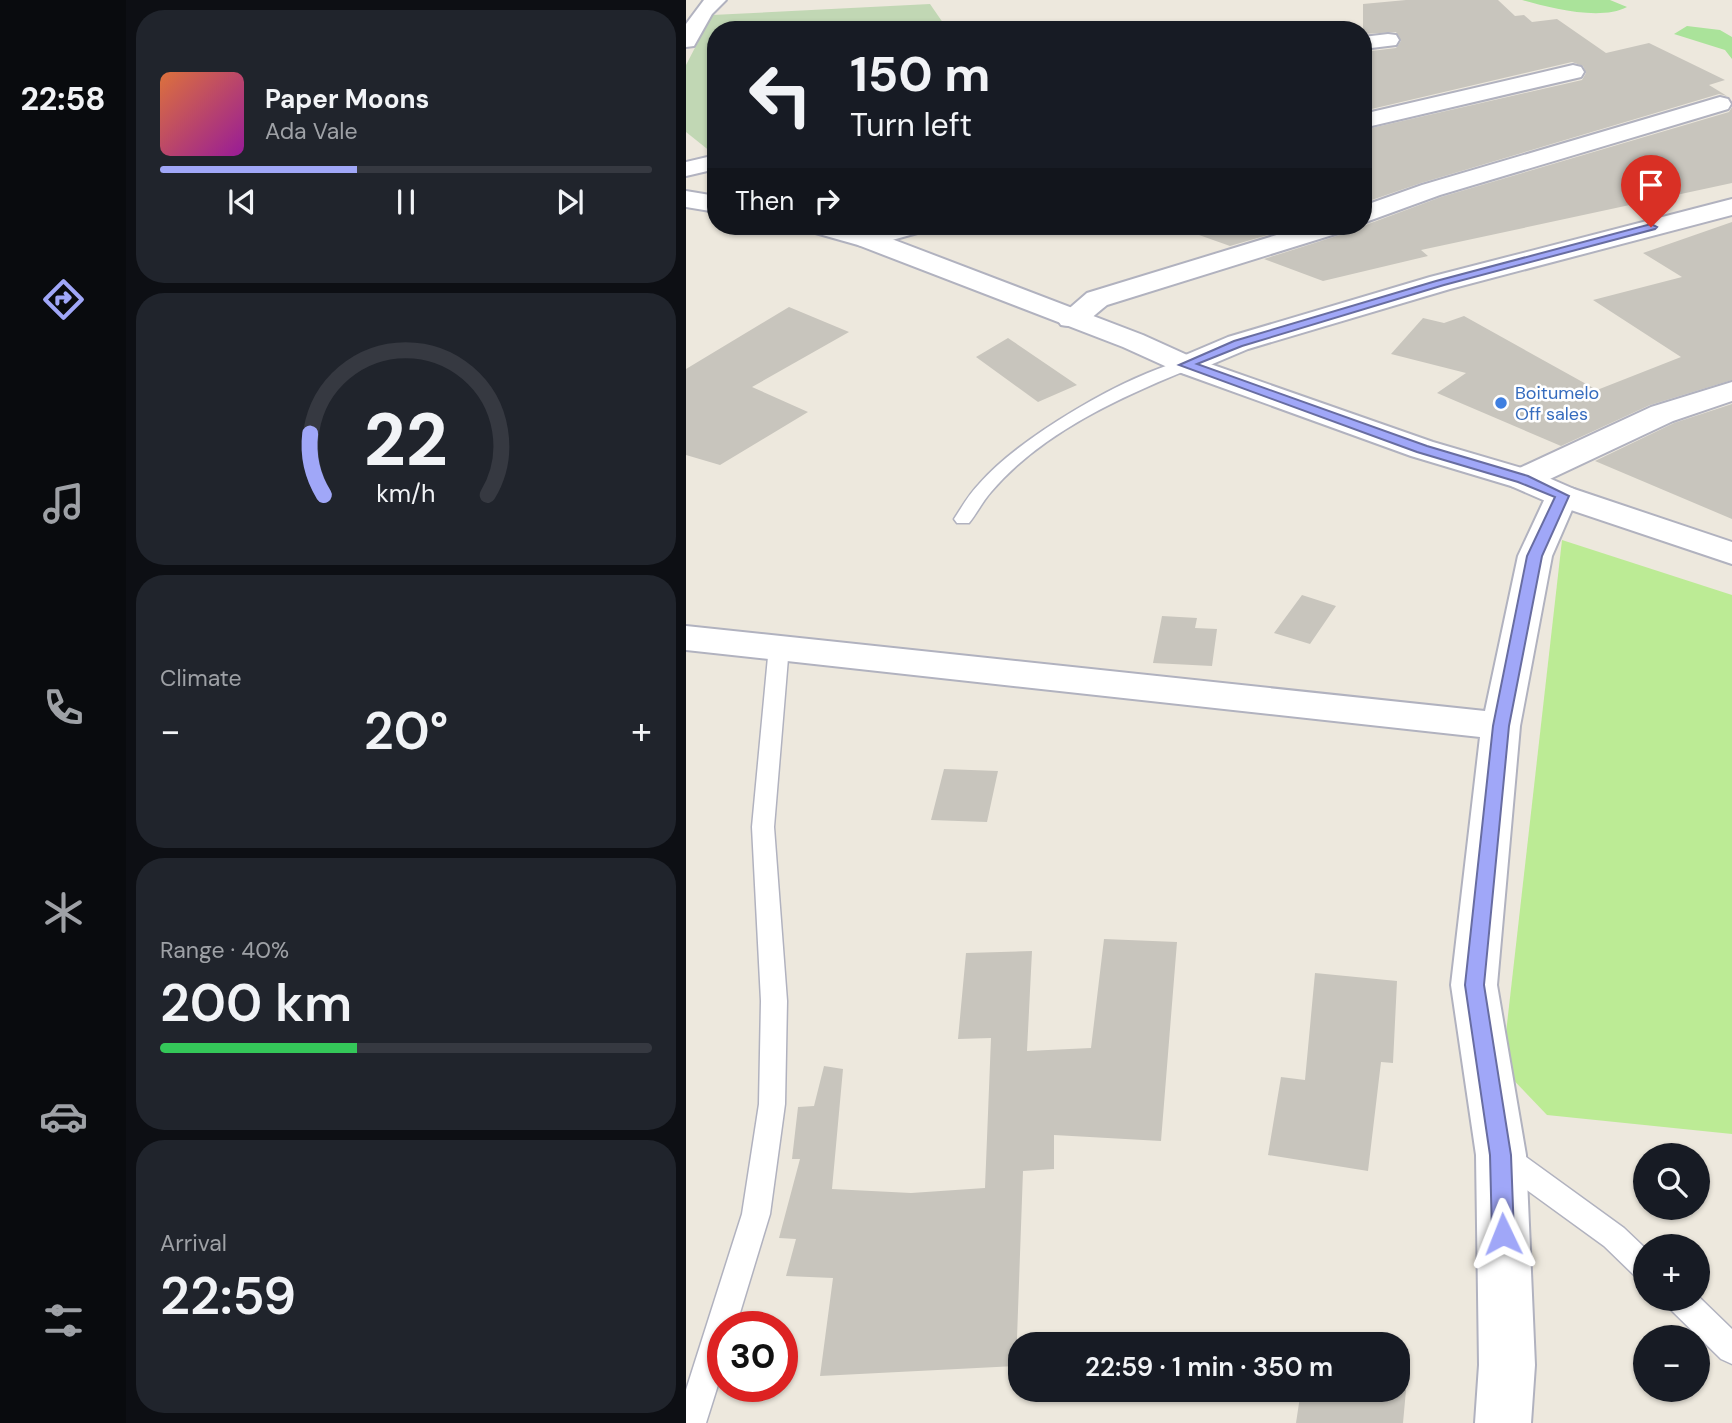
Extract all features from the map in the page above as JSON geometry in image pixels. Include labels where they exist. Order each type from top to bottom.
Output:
[{"type":"street","points":[[686,41],[704,11],[716,0]]},
{"type":"street","points":[[1372,42],[1388,40]]},
{"type":"street","points":[[1372,119],[1573,72]]},
{"type":"street","points":[[1372,212],[1431,190],[1720,104]]},
{"type":"street","points":[[686,169],[707,164]]},
{"type":"street","points":[[686,199],[707,202]]},
{"type":"street","points":[[1186,365],[1238,343],[1440,283],[1732,207]]},
{"type":"street","points":[[853,235],[1186,365],[1422,449],[1543,487],[1732,553]]},
{"type":"street","points":[[867,239],[881,235]]},
{"type":"street","points":[[1071,318],[1097,299],[1304,235]]},
{"type":"street","points":[[1543,487],[1662,414],[1732,391]]},
{"type":"street","points":[[1503,1423],[1507,1364],[1501,1155],[1474,985],[1501,726],[1535,556],[1543,487]]},
{"type":"street","points":[[686,638],[1501,726]]},
{"type":"lane","points":[[963,520],[986,485],[1039,441],[1127,388],[1186,365]]},
{"type":"lane","points":[[691,1423],[756,1214],[772,1104],[774,1001],[763,827],[779,646]]},
{"type":"lane","points":[[1501,1155],[1614,1237],[1633,1255]]},
{"type":"lane","points":[[1693,1311],[1732,1349]]},
{"type":"green space","points":[[1522,0],[1610,0],[1627,7],[1616,11],[1589,13]]},
{"type":"green space","points":[[930,4],[942,21],[709,21],[712,15]]},
{"type":"green space","points":[[707,25],[707,149],[686,132],[686,65]]},
{"type":"green space","points":[[1687,26],[1720,30],[1732,37],[1732,59],[1725,50],[1674,34]]},
{"type":"green space","points":[[1562,540],[1732,595],[1732,1134],[1547,1115],[1502,1068]]},
{"type":"building","points":[[1406,0],[1498,0],[1515,16],[1524,15],[1532,22],[1557,19],[1606,53],[1649,43],[1725,80],[1709,85],[1727,96],[1719,94],[1372,200],[1372,128],[1582,80],[1586,73],[1583,66],[1572,62],[1372,109],[1372,51],[1396,48],[1401,41],[1396,32],[1372,33],[1372,21],[1363,21],[1363,4]]},
{"type":"building","points":[[1732,107],[1732,183],[1421,250],[1428,256],[1323,281],[1264,259],[1340,235],[1372,235],[1372,223],[1441,197],[1729,112]]},
{"type":"building","points":[[1732,222],[1732,380],[1650,405],[1561,446],[1437,393],[1466,373],[1391,354],[1423,318],[1444,323],[1464,316],[1597,390],[1681,357],[1593,300],[1682,277],[1643,253]]},
{"type":"building","points":[[1199,235],[1267,235],[1230,246]]},
{"type":"building","points":[[789,307],[849,332],[752,387],[808,412],[720,465],[686,455],[686,369]]},
{"type":"building","points":[[1008,338],[1077,385],[1038,402],[976,357]]},
{"type":"building","points":[[1732,404],[1732,519],[1595,461],[1674,423]]},
{"type":"building","points":[[1302,595],[1336,606],[1310,644],[1274,633]]},
{"type":"building","points":[[1162,616],[1197,618],[1195,628],[1217,629],[1212,666],[1153,663]]},
{"type":"building","points":[[944,769],[998,771],[987,822],[931,820]]},
{"type":"building","points":[[1104,939],[1177,942],[1161,1141],[1054,1135],[1054,1169],[1023,1171],[1017,1332],[1008,1332],[1008,1366],[820,1376],[833,1278],[786,1276],[796,1239],[779,1238],[800,1159],[792,1159],[798,1107],[814,1106],[824,1066],[843,1069],[832,1189],[911,1193],[985,1188],[991,1038],[958,1039],[966,953],[1032,951],[1027,1051],[1091,1048]]},
{"type":"building","points":[[1315,973],[1397,981],[1393,1063],[1381,1062],[1368,1171],[1268,1155],[1281,1077],[1305,1080]]},
{"type":"building","points":[[1299,1402],[1405,1402],[1403,1423],[1296,1423]]},
{"type":"place","name":"Boitumelo Off sales","points":[[1501,403]]},
{"type":"route","points":[[1503,1234],[1501,1155],[1474,985],[1501,726],[1535,556],[1562,496],[1523,479],[1422,449],[1186,365],[1238,343],[1440,283],[1651,227]]}]
